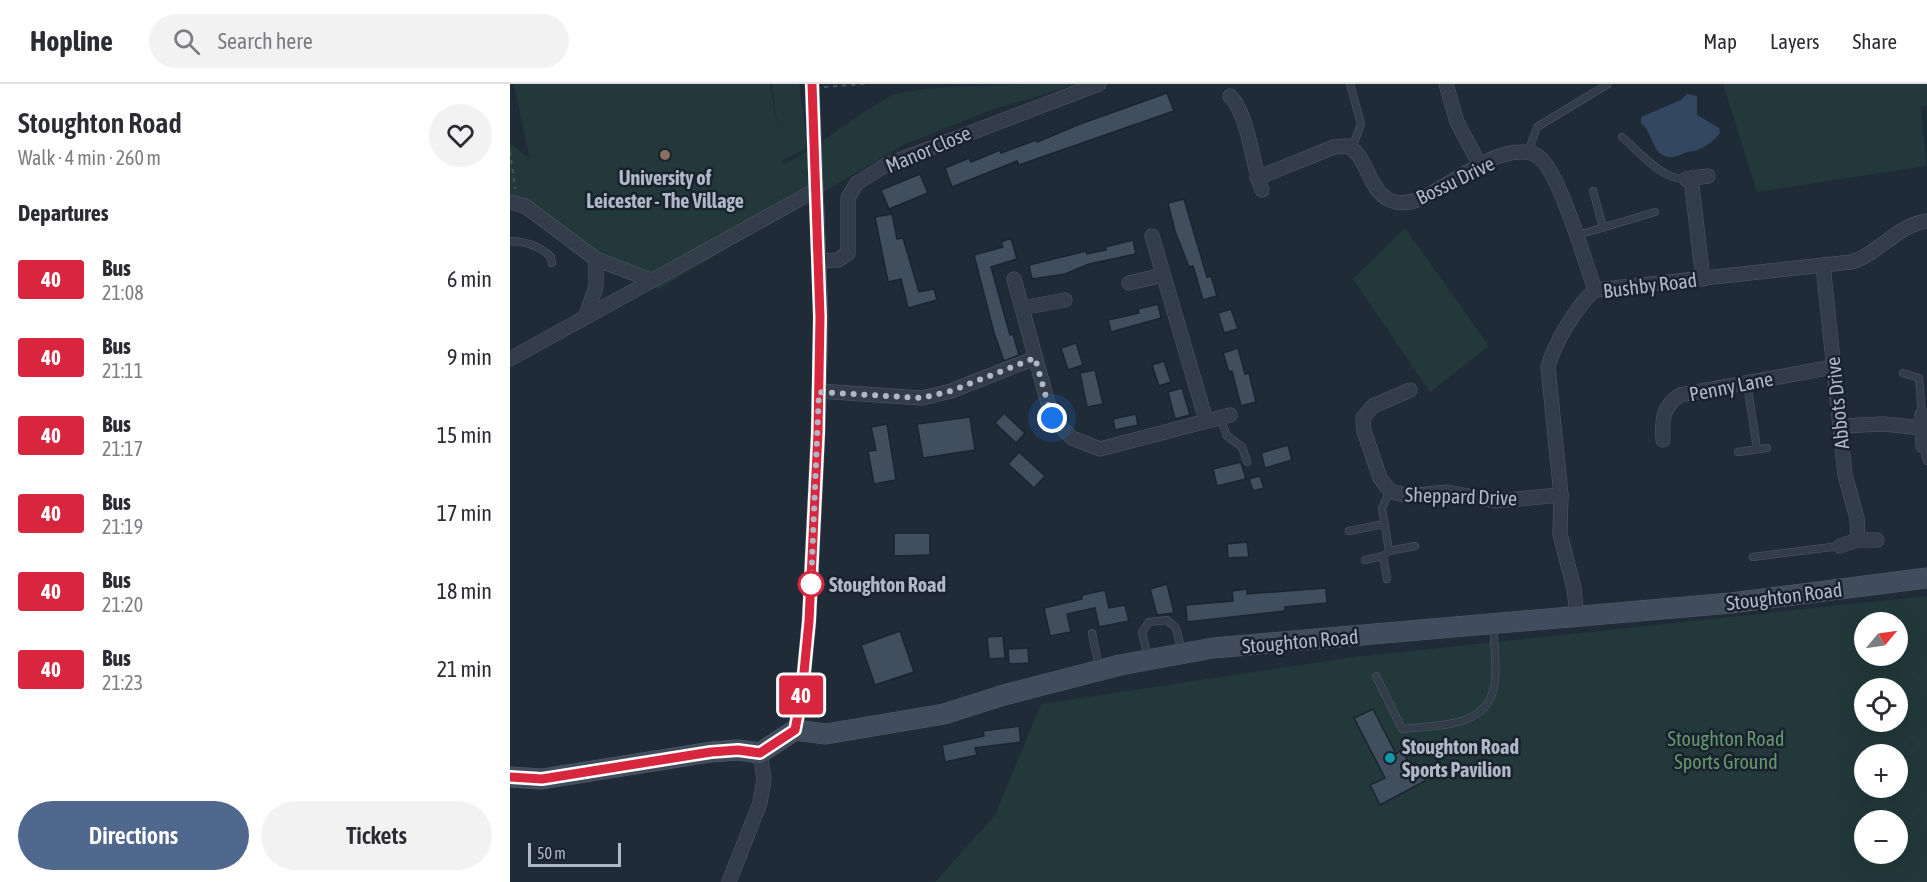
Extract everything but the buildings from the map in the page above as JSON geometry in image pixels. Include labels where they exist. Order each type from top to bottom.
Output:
[{"type":"main road","name":"Stoughton Road","points":[[795,730],[826,734],[944,714],[1004,695],[1099,670],[1213,648],[1731,603],[1927,578]]},
{"type":"main road","points":[[510,777],[542,779],[711,752],[738,750],[760,753],[795,730]]},
{"type":"street","name":"Manor Close","points":[[819,261],[838,260],[848,253],[848,198],[857,183],[886,165],[1099,84]]},
{"type":"street","points":[[1446,84],[1457,122],[1480,165]]},
{"type":"street","points":[[795,730],[802,693],[809,621],[819,392],[819,261],[812,86]]},
{"type":"street","points":[[1230,96],[1239,104],[1260,184],[1334,147],[1352,148]]},
{"type":"street","name":"Bossu Drive","points":[[1352,148],[1380,194],[1402,203],[1421,198],[1480,165],[1511,153],[1528,153]]},
{"type":"street","points":[[1528,153],[1540,157],[1547,165],[1595,290]]},
{"type":"street","points":[[1703,279],[1688,179],[1708,176]]},
{"type":"street","points":[[510,359],[816,190]]},
{"type":"street","points":[[511,201],[525,206],[596,259],[651,280]]},
{"type":"street","name":"Bushby Road","points":[[1577,617],[1574,588],[1561,543],[1561,495],[1548,367],[1553,353],[1576,312],[1595,290],[1823,266],[1862,259],[1874,253],[1906,227],[1927,221]]},
{"type":"street","points":[[1152,236],[1206,420]]},
{"type":"street","points":[[586,315],[596,287],[596,259]]},
{"type":"street","name":"Abbots Drive","points":[[1823,266],[1845,475],[1857,518],[1858,540]]},
{"type":"street","points":[[1129,283],[1163,275]]},
{"type":"street","points":[[1014,279],[1052,418],[1072,438],[1100,449],[1225,416]]},
{"type":"street","points":[[1022,308],[1065,300]]},
{"type":"street","points":[[819,392],[922,398],[951,391],[1035,358]]},
{"type":"street","name":"Penny Lane","points":[[1663,440],[1662,420],[1665,409],[1672,400],[1690,391],[1833,367]]},
{"type":"street","name":"Sheppard Drive","points":[[1410,390],[1372,406],[1363,418],[1364,431],[1380,478],[1390,491],[1408,496],[1447,492],[1495,501],[1561,495]]},
{"type":"street","points":[[1840,426],[1922,422],[1923,446]]},
{"type":"street","points":[[1839,546],[1858,540],[1877,540]]},
{"type":"street","points":[[729,882],[760,803],[764,779],[760,753]]},
{"type":"lane","points":[[1350,84],[1361,124],[1352,148]]},
{"type":"lane","points":[[1528,153],[1537,127],[1608,84]]},
{"type":"lane","points":[[1622,137],[1655,166],[1677,180],[1688,179]]},
{"type":"lane","points":[[1593,191],[1603,227]]},
{"type":"lane","points":[[1575,236],[1655,212]]},
{"type":"lane","points":[[510,241],[527,242],[540,247],[551,257],[552,263]]},
{"type":"lane","points":[[1903,373],[1919,378],[1922,422]]},
{"type":"lane","points":[[1747,382],[1757,449]]},
{"type":"lane","points":[[1225,416],[1227,435],[1242,447],[1247,462]]},
{"type":"lane","points":[[1923,446],[1927,461]]},
{"type":"lane","points":[[1738,452],[1767,448]]},
{"type":"lane","points":[[1387,579],[1382,508],[1390,491]]},
{"type":"lane","points":[[1349,531],[1384,524]]},
{"type":"lane","points":[[1365,560],[1415,546]]},
{"type":"lane","points":[[1753,557],[1839,546]]},
{"type":"lane","points":[[1148,660],[1142,632],[1149,622],[1159,620],[1167,620],[1176,628],[1182,654]]},
{"type":"lane","points":[[1376,676],[1402,729],[1458,723],[1475,718],[1488,703],[1494,686],[1494,625]]},
{"type":"lane","points":[[1092,633],[1099,670]]},
{"type":"path","points":[[812,86],[865,84]]},
{"type":"path","points":[[510,151],[516,184],[511,201]]},
{"type":"green space","points":[[514,84],[770,84],[778,132],[772,84],[799,84],[808,147],[782,161],[783,165],[892,95],[909,91],[955,87],[1079,84],[994,109],[903,145],[659,289],[592,267],[510,202],[510,143],[530,159]]},
{"type":"green space","points":[[1723,84],[1927,84],[1927,106],[1921,107],[1926,166],[1757,192]]},
{"type":"green space","points":[[1405,228],[1489,346],[1430,392],[1353,279]]},
{"type":"green space","name":"Stoughton Road Sports Ground","points":[[1927,596],[1927,882],[935,882],[995,815],[1041,704],[1354,657]]},
{"type":"water","points":[[1687,94],[1697,96],[1697,115],[1719,128],[1720,133],[1710,143],[1697,150],[1674,157],[1664,156],[1656,148],[1641,123],[1641,117],[1681,100]]},
{"type":"bus line","name":"40","points":[[510,777],[542,779],[606,771],[711,752],[738,750],[760,753],[795,730],[802,693],[809,621],[818,433],[820,317],[812,84]]},
{"type":"place","name":"University of Leicester - The Village","points":[[665,155]]},
{"type":"place","name":"Stoughton Road","points":[[811,584]]},
{"type":"place","name":"Stoughton Road Sports Pavilion","points":[[1390,758]]},
{"type":"route","points":[[811,584],[819,392],[922,398],[951,391],[1035,358],[1052,418]]}]
